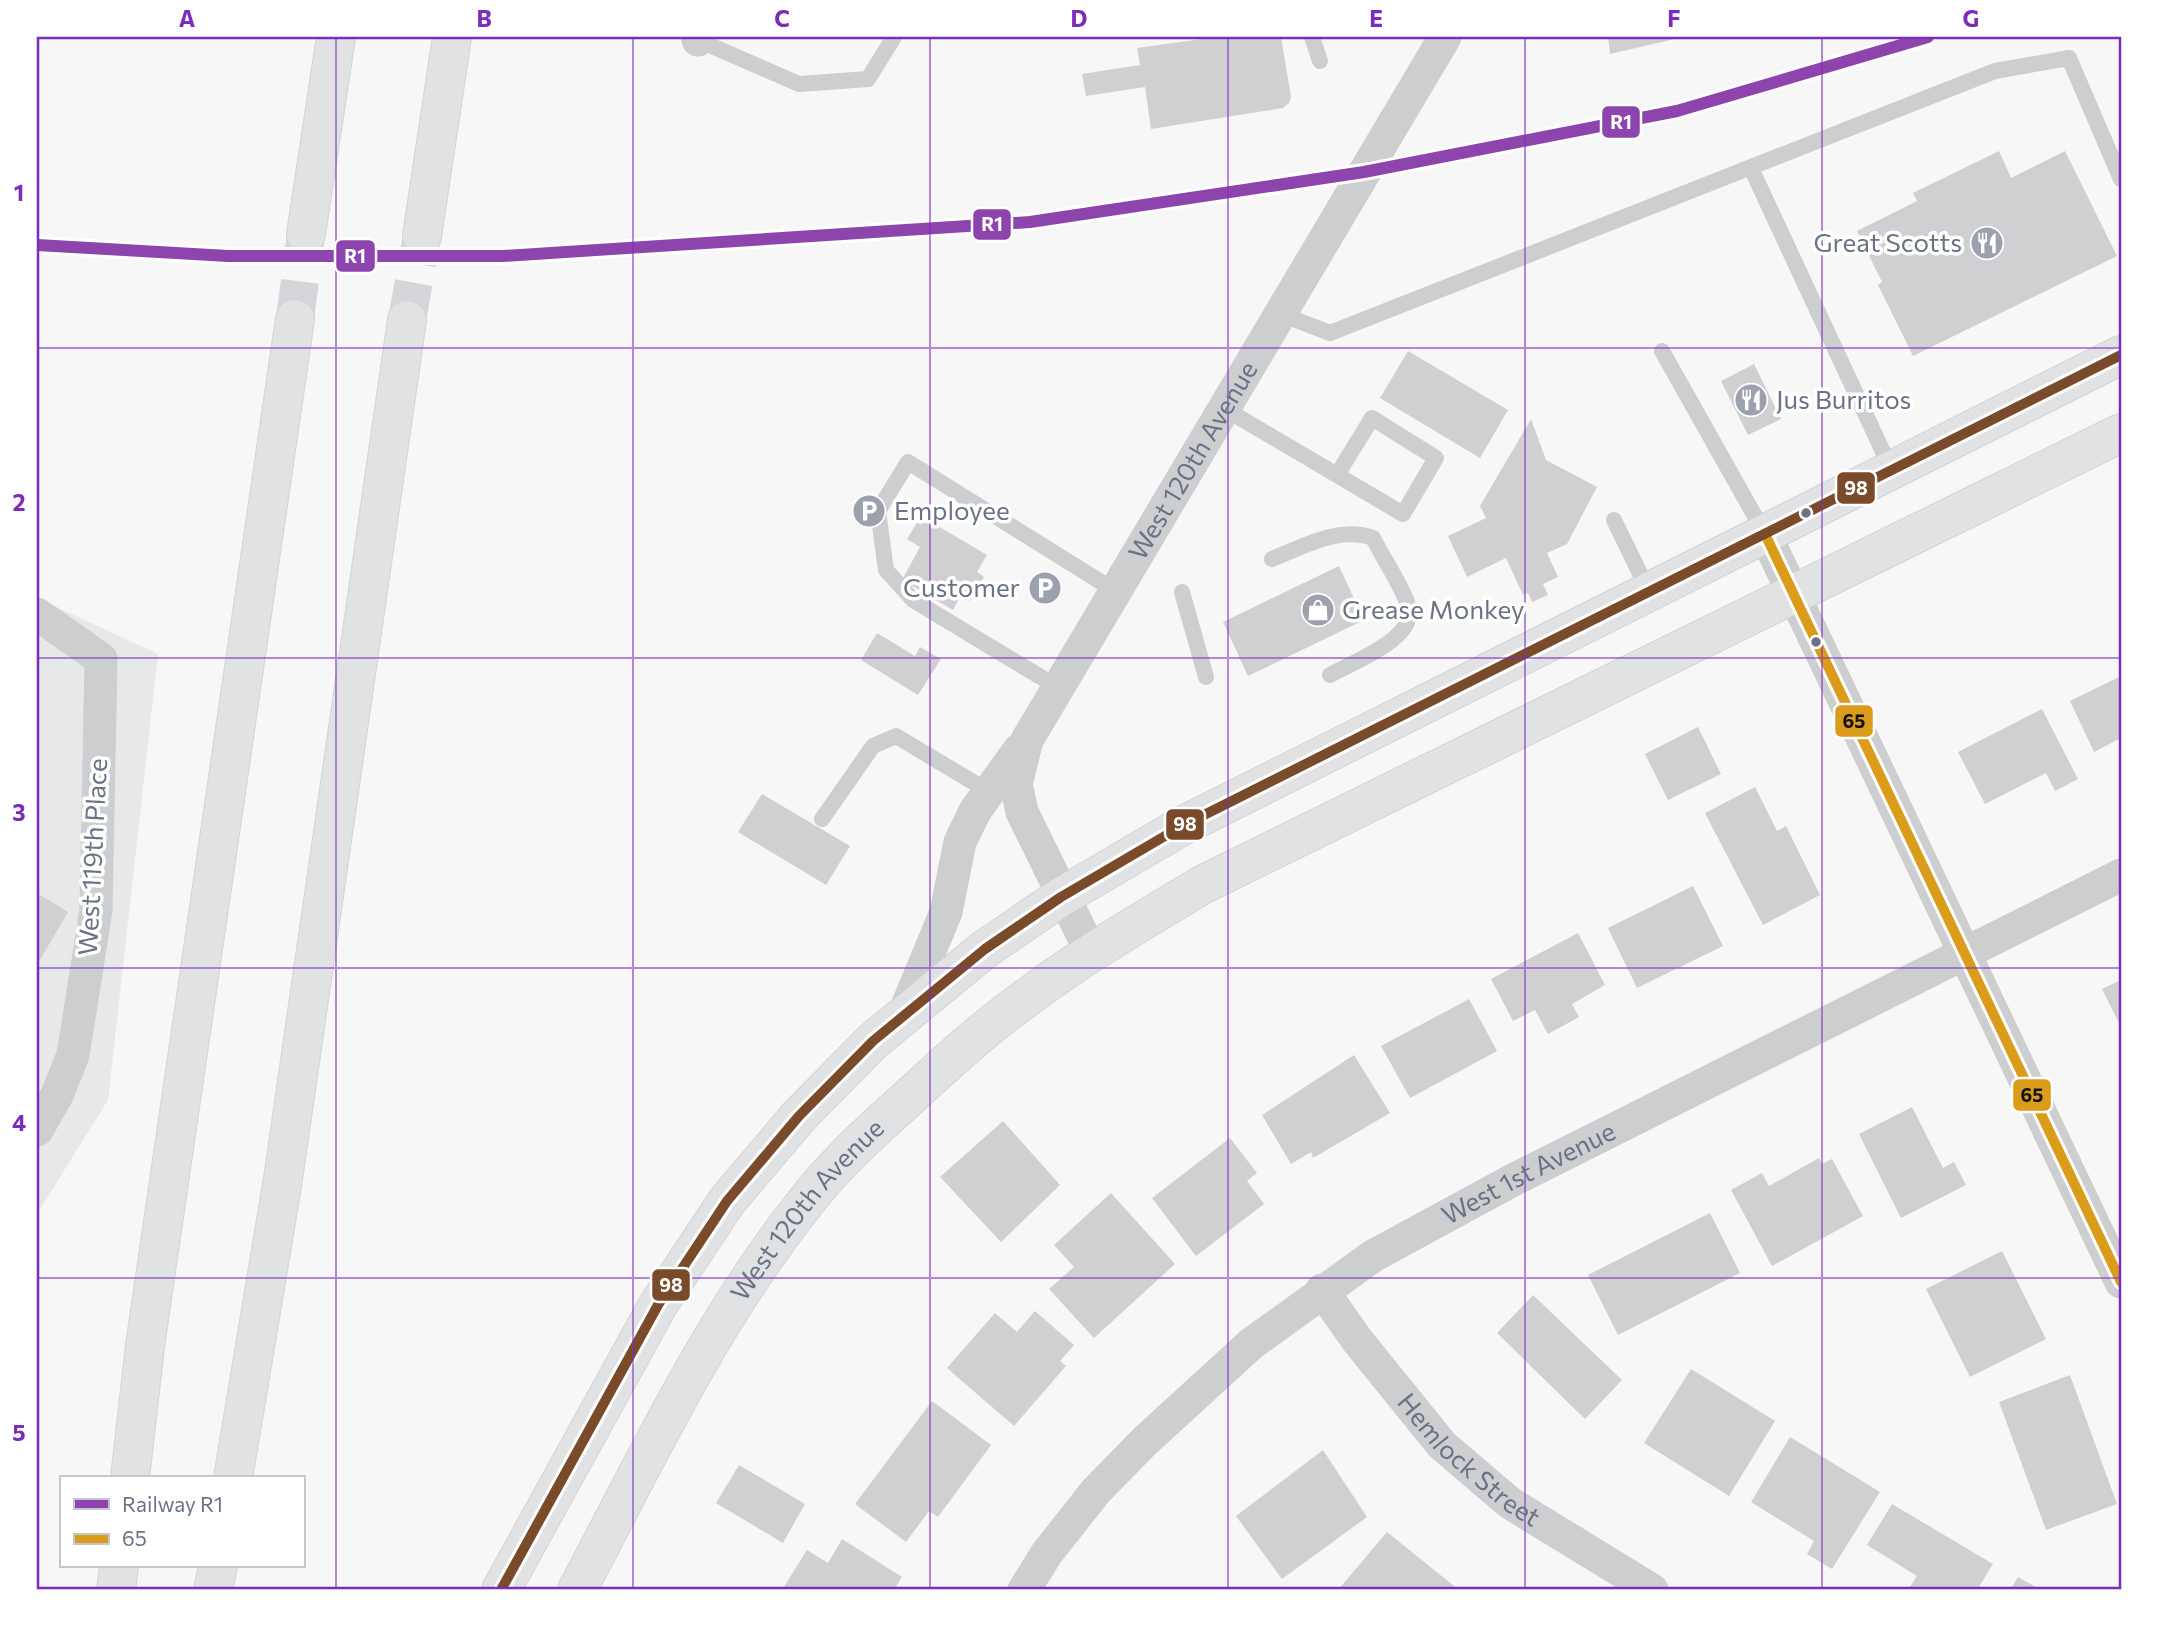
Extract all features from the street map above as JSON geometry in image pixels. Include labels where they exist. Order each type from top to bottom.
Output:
[{"type":"main road","points":[[306,234],[336,37]]},
{"type":"main road","points":[[422,236],[452,37]]},
{"type":"main road","points":[[130,1476],[147,1333],[295,319]]},
{"type":"main road","points":[[233,1476],[283,1180],[407,320]]},
{"type":"main road","points":[[501,1590],[658,1305],[727,1201],[799,1116],[873,1041],[985,949],[1061,897],[1182,826],[2121,355]]},
{"type":"main road","points":[[1091,952],[1202,885],[2121,433]]},
{"type":"main road","name":"West 120th Avenue","points":[[577,1590],[690,1372],[748,1281],[802,1206],[871,1132],[958,1051],[1091,952]]},
{"type":"main road","points":[[116,1590],[119,1568]]},
{"type":"street","name":"West 120th Avenue","points":[[1091,952],[1061,897],[1022,812],[1016,783],[1027,740],[1445,37]]},
{"type":"street","points":[[1765,534],[2121,1282]]},
{"type":"street","name":"West 119th Place","points":[[37,614],[101,659],[96,910],[74,1055],[58,1096],[38,1127]]},
{"type":"street","points":[[903,1016],[946,912],[960,842],[989,792],[1027,740]]},
{"type":"street","name":"West 1st Avenue","points":[[1024,1590],[1047,1553],[1096,1490],[1145,1441],[1251,1344],[1322,1290],[1373,1256],[1513,1180],[2121,875]]},
{"type":"street","name":"Hemlock Street","points":[[1322,1290],[1357,1340],[1442,1445],[1510,1503],[1653,1590]]},
{"type":"lane","points":[[699,38],[799,84],[868,79],[894,37]]},
{"type":"lane","points":[[1312,37],[1320,61]]},
{"type":"lane","points":[[1281,314],[1330,333],[1995,71],[2069,58],[2121,179]]},
{"type":"lane","points":[[1751,168],[1891,469]]},
{"type":"lane","points":[[1662,351],[1765,534]]},
{"type":"lane","points":[[1226,409],[1337,475],[1403,514],[1436,458],[1372,418],[1337,475]]},
{"type":"lane","points":[[1059,688],[913,600],[886,570],[878,511],[908,462],[1117,592]]},
{"type":"lane","points":[[1614,520],[1649,592]]},
{"type":"lane","points":[[1272,559],[1338,534],[1357,533],[1373,538],[1409,607],[1409,623],[1400,636],[1330,675]]},
{"type":"lane","points":[[1182,592],[1206,677]]},
{"type":"lane","points":[[822,819],[873,746],[896,736],[1022,812]]},
{"type":"shaded area","points":[[37,598],[158,654],[108,1100],[37,1214]]},
{"type":"building","points":[[1216,37],[1281,37],[1291,97],[1289,103],[1283,108],[1151,129],[1145,87],[1086,96],[1082,74],[1140,65],[1137,48]]},
{"type":"building","points":[[1608,37],[1678,37],[1679,38],[1610,54]]},
{"type":"building","name":"Great Scotts","points":[[1999,151],[2011,178],[2065,151],[2117,256],[1913,356],[1878,285],[1882,282],[1857,231],[1917,201],[1913,193]]},
{"type":"building","points":[[1408,351],[1508,410],[1480,458],[1380,398]]},
{"type":"building","name":"Jus Burritos","points":[[1754,364],[1781,419],[1748,435],[1721,381]]},
{"type":"building","points":[[1531,419],[1546,460],[1597,487],[1567,544],[1547,553],[1558,577],[1543,584],[1548,595],[1532,602],[1528,593],[1523,595],[1506,558],[1467,577],[1448,536],[1486,518],[1480,506]]},
{"type":"building","points":[[921,516],[987,555],[977,572],[984,577],[970,601],[961,595],[953,610],[902,580],[920,547],[907,539]]},
{"type":"building","points":[[1339,566],[1364,620],[1248,676],[1223,622]]},
{"type":"building","points":[[877,633],[915,656],[920,647],[941,659],[918,695],[861,660]]},
{"type":"building","points":[[2121,676],[2121,738],[2094,752],[2070,701]]},
{"type":"building","points":[[2042,709],[2078,779],[2055,791],[2046,773],[1985,804],[1958,752]]},
{"type":"building","points":[[1698,727],[1721,774],[1668,800],[1645,754]]},
{"type":"building","points":[[1755,787],[1777,831],[1786,826],[1820,895],[1763,925],[1705,813]]},
{"type":"building","points":[[762,794],[850,846],[826,885],[738,832]]},
{"type":"building","points":[[1693,886],[1723,946],[1637,988],[1608,928]]},
{"type":"building","points":[[37,893],[68,912],[37,965]]},
{"type":"building","points":[[1578,933],[1605,985],[1572,1004],[1579,1017],[1548,1034],[1535,1010],[1513,1021],[1491,979]]},
{"type":"building","points":[[2121,980],[2121,1027],[2102,989]]},
{"type":"building","points":[[1469,999],[1497,1051],[1410,1098],[1381,1046]]},
{"type":"building","points":[[1354,1055],[1390,1113],[1313,1158],[1311,1152],[1291,1164],[1262,1115]]},
{"type":"building","points":[[1912,1107],[1943,1168],[1954,1162],[1966,1185],[1901,1218],[1859,1134]]},
{"type":"building","points":[[1003,1121],[1060,1185],[1001,1242],[940,1177]]},
{"type":"building","points":[[1230,1138],[1257,1173],[1247,1181],[1264,1204],[1196,1256],[1152,1198]]},
{"type":"building","points":[[1819,1158],[1822,1164],[1832,1159],[1863,1216],[1772,1266],[1731,1190],[1762,1173],[1769,1186]]},
{"type":"building","points":[[1111,1193],[1175,1264],[1094,1338],[1049,1289],[1074,1267],[1054,1245]]},
{"type":"building","points":[[1710,1213],[1740,1273],[1618,1335],[1588,1275]]},
{"type":"building","points":[[2002,1251],[2046,1339],[1970,1377],[1926,1289]]},
{"type":"building","points":[[1533,1295],[1622,1380],[1585,1419],[1497,1333]]},
{"type":"building","points":[[1035,1311],[1074,1345],[1060,1361],[1066,1366],[1014,1426],[947,1368],[995,1313],[1017,1332]]},
{"type":"building","points":[[1691,1369],[1775,1421],[1729,1496],[1644,1443]]},
{"type":"building","points":[[2070,1375],[2117,1504],[2046,1530],[1999,1402]]},
{"type":"building","points":[[932,1401],[991,1445],[938,1517],[929,1511],[906,1542],[855,1504]]},
{"type":"building","points":[[1790,1437],[1880,1492],[1832,1569],[1807,1554],[1814,1541],[1751,1502]]},
{"type":"building","points":[[1323,1450],[1367,1517],[1282,1579],[1236,1516]]},
{"type":"building","points":[[739,1465],[805,1504],[783,1543],[716,1503]]},
{"type":"building","points":[[1892,1504],[1993,1564],[1977,1590],[1908,1590],[1917,1576],[1867,1545]]},
{"type":"building","points":[[1387,1532],[1459,1590],[1338,1590]]},
{"type":"building","points":[[842,1539],[902,1577],[894,1590],[782,1590],[807,1550],[828,1563]]},
{"type":"building","points":[[2018,1577],[2041,1590],[2010,1590]]},
{"type":"tunnel","points":[[295,319],[306,234]]},
{"type":"tunnel","points":[[407,320],[422,236]]},
{"type":"rail line","name":"R1","points":[[37,245],[228,256],[503,256],[1030,222],[1364,172],[1677,111],[1928,37]]},
{"type":"transit line","name":"98","points":[[501,1590],[658,1305],[727,1201],[799,1116],[873,1041],[985,949],[1061,897],[1182,826],[2121,355]]},
{"type":"transit line","name":"65","points":[[1765,534],[2121,1282]]},
{"type":"place","name":"Great Scotts","points":[[1987,243]]},
{"type":"place","name":"Jus Burritos","points":[[1751,400]]},
{"type":"place","name":"Employee","points":[[869,511]]},
{"type":"place","name":"Customer","points":[[1045,588]]},
{"type":"place","name":"Grease Monkey","points":[[1318,610]]}]
